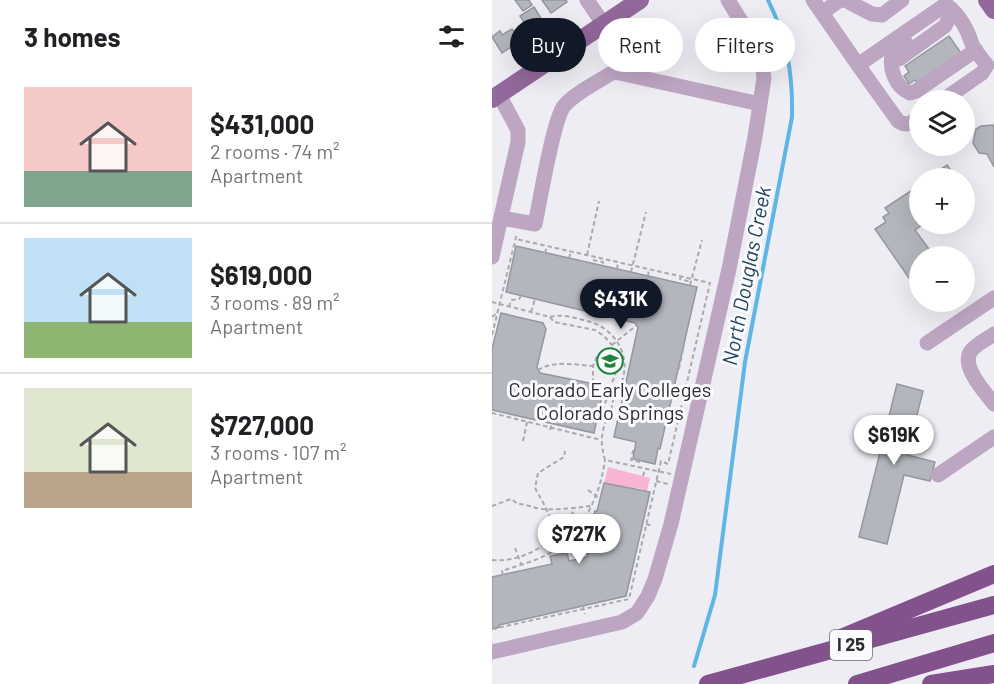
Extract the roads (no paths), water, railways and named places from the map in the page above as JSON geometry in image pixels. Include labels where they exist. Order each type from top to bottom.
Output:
[{"type":"highway","points":[[754,672],[994,574]]},
{"type":"highway","name":"I 25","points":[[708,684],[994,605]]},
{"type":"highway","name":"I 25","points":[[857,684],[994,643]]},
{"type":"highway","points":[[931,684],[994,674]]},
{"type":"main road","points":[[614,18],[640,0]]},
{"type":"main road","points":[[987,0],[994,10]]},
{"type":"main road","points":[[496,97],[598,29]]},
{"type":"lane","points":[[587,0],[599,18]]},
{"type":"lane","points":[[492,652],[622,622],[637,613],[643,606],[656,579],[671,524],[729,269],[764,78],[759,55],[752,39],[728,0]]},
{"type":"lane","points":[[813,0],[898,121],[909,124]]},
{"type":"lane","points":[[822,13],[842,0],[872,14],[882,15],[902,0]]},
{"type":"lane","points":[[858,65],[942,7],[948,6],[972,36],[974,47]]},
{"type":"lane","points":[[958,90],[982,74],[987,65],[974,47],[966,42],[948,20],[939,20],[892,52],[890,66],[904,91],[910,93],[916,91],[974,47]]},
{"type":"lane","points":[[501,218],[535,224],[549,155],[562,109],[613,72],[760,104]]},
{"type":"lane","points":[[492,257],[518,142],[518,130],[496,97]]},
{"type":"lane","points":[[927,343],[994,298]]},
{"type":"lane","points":[[994,334],[972,349],[968,361],[969,369],[994,404]]},
{"type":"lane","points":[[938,475],[994,437]]},
{"type":"waterway","name":"North Douglas Creek","points":[[694,666],[715,595],[745,362],[792,117],[788,57],[780,28],[768,0]]},
{"type":"place","name":"Colorado Early Colleges Colorado Springs","points":[[610,361]]}]
